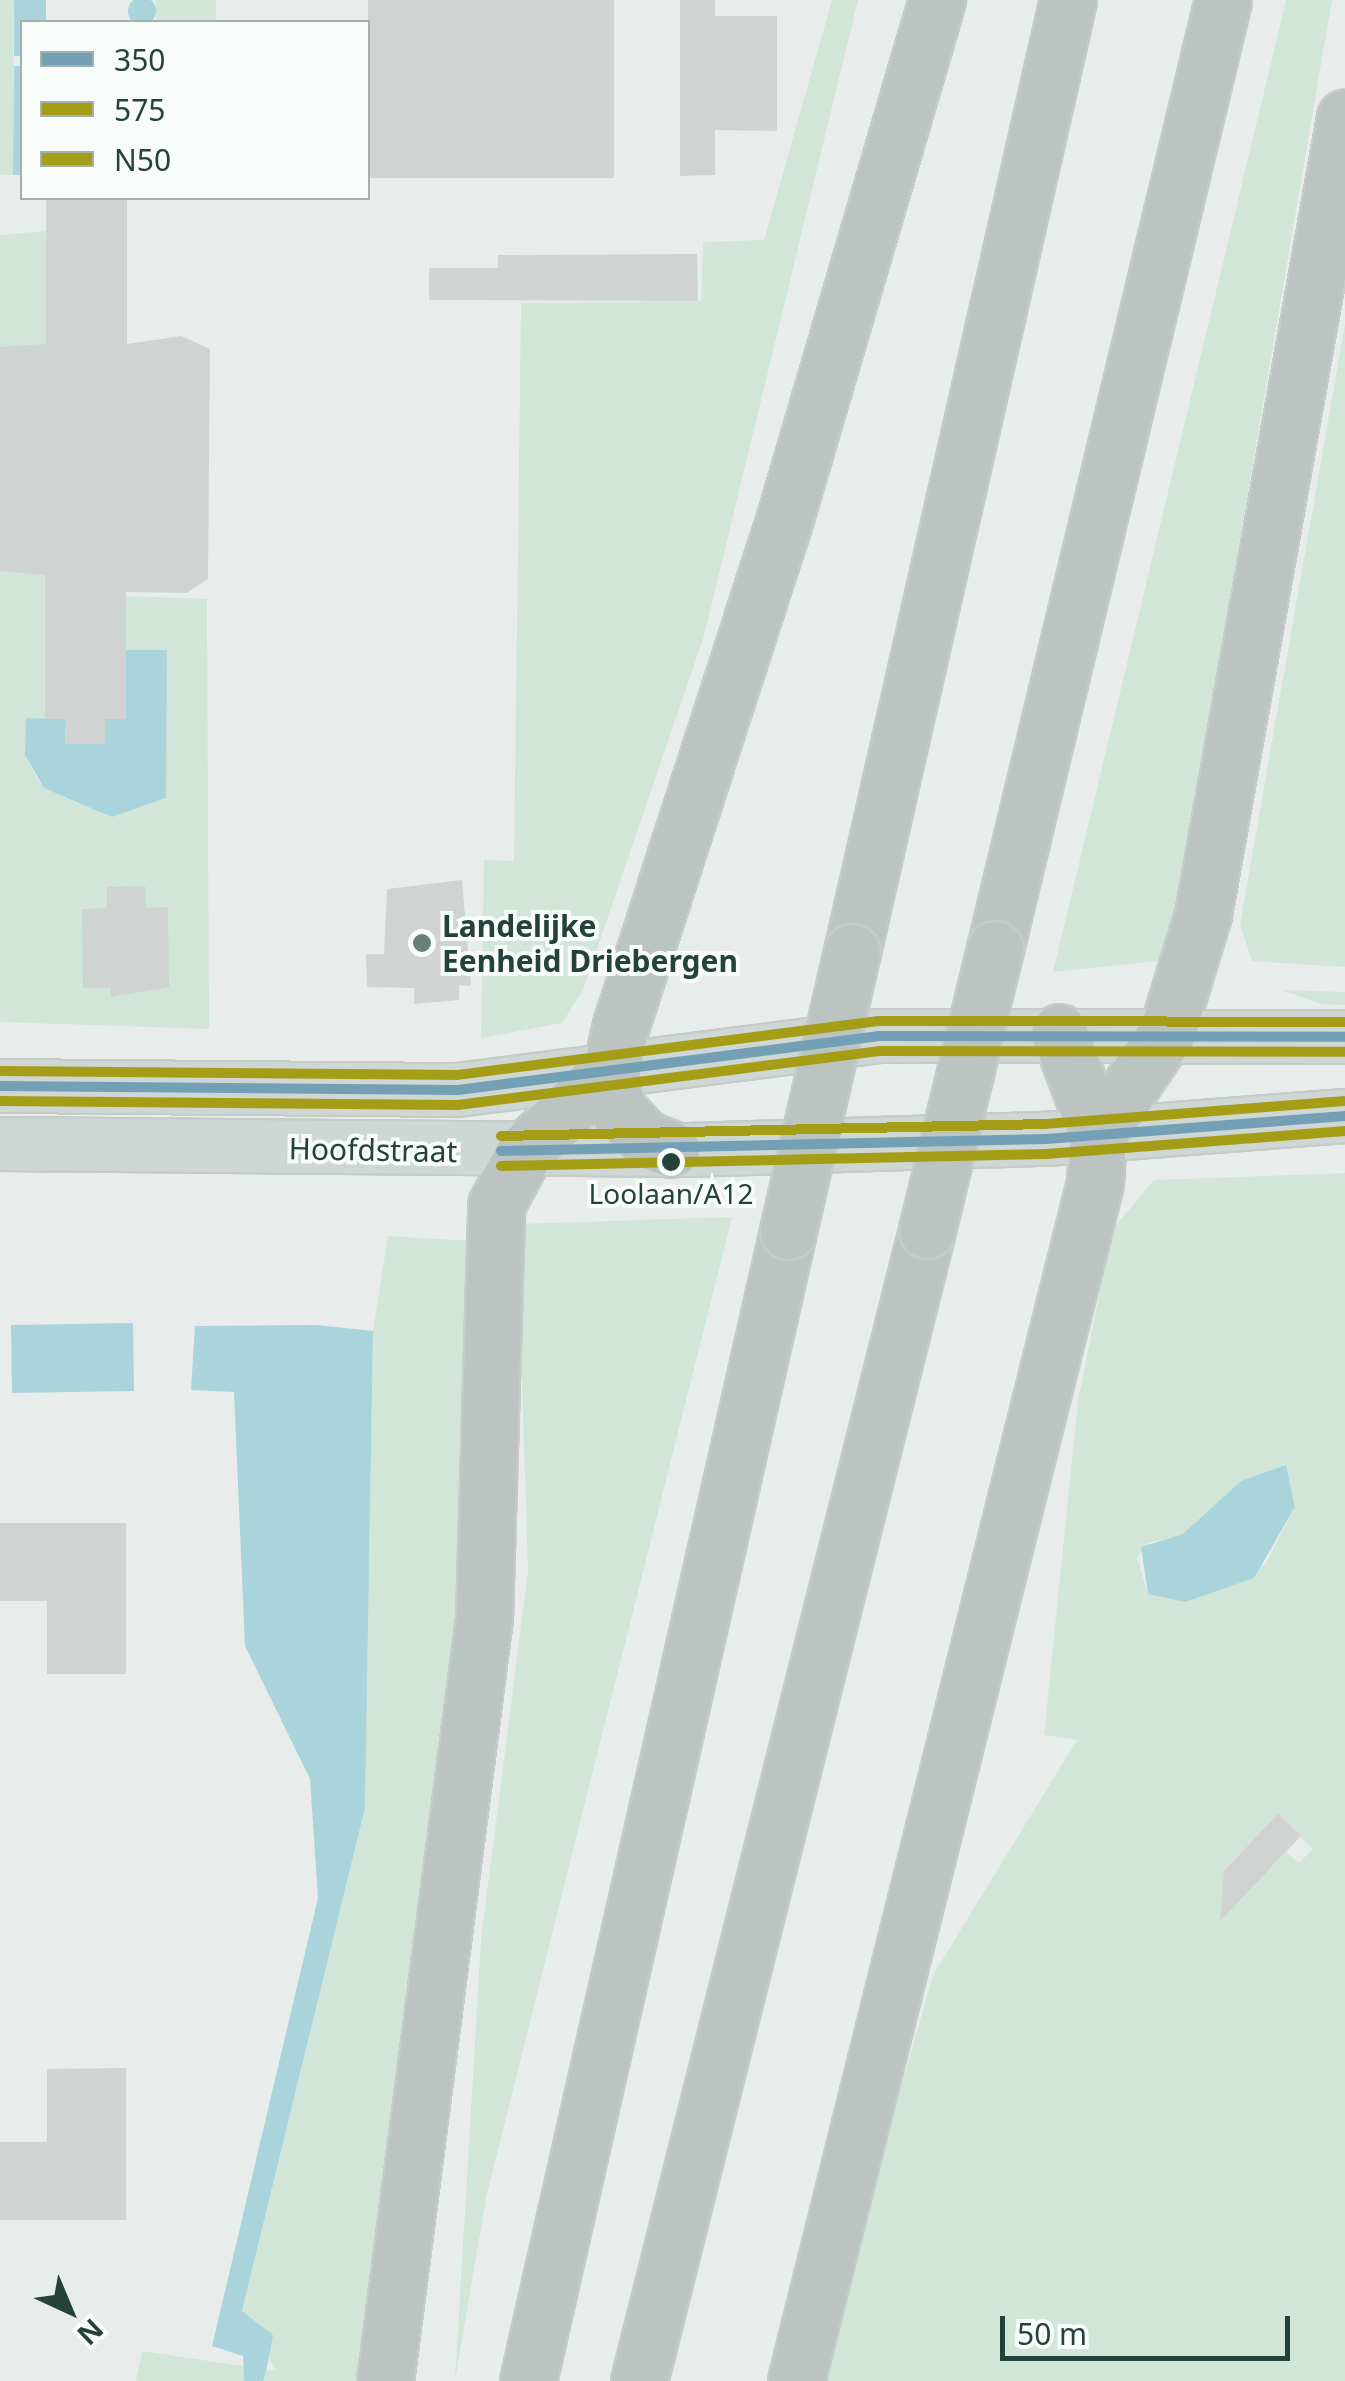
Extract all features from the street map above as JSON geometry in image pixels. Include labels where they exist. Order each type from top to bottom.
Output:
[{"type":"highway","points":[[671,1149],[626,1124],[610,1069],[937,0]]},
{"type":"highway","points":[[528,2381],[1068,0]]},
{"type":"highway","points":[[639,2381],[927,1230],[1223,0]]},
{"type":"highway","points":[[1098,1135],[1167,1032],[1203,914],[1247,690],[1345,118]]},
{"type":"highway","points":[[796,2381],[1095,1183],[1098,1135],[1059,1032]]},
{"type":"highway","points":[[385,2381],[484,1618],[496,1205],[501,1151],[610,1069]]},
{"type":"main road","name":"Hoofdstraat","points":[[0,1086],[458,1090],[878,1036],[1167,1032],[1345,1037]]},
{"type":"main road","name":"Hoofdstraat","points":[[0,1144],[501,1151],[671,1149],[1098,1135],[1345,1116]]},
{"type":"green space","points":[[0,0],[14,0],[13,175],[0,175]]},
{"type":"green space","points":[[156,0],[216,0],[216,20],[156,20]]},
{"type":"green space","points":[[832,0],[858,0],[704,636],[583,990],[562,1023],[481,1038],[484,860],[514,861],[521,303],[701,301],[703,242],[764,240]]},
{"type":"green space","points":[[1286,0],[1332,0],[1168,960],[1053,972]]},
{"type":"green space","points":[[46,231],[45,719],[26,718],[25,755],[39,782],[112,817],[166,798],[167,650],[126,650],[126,596],[207,599],[209,1029],[0,1022],[0,235]]},
{"type":"green space","points":[[1345,324],[1345,967],[1252,961],[1240,925]]},
{"type":"green space","points":[[1281,990],[1345,992],[1345,1005],[1321,1004]]},
{"type":"green space","points":[[1345,1173],[1345,2381],[817,2381],[933,1975],[1077,1740],[1044,1735],[1078,1401],[1112,1230],[1154,1180]],"holes":[[[1286,1465],[1295,1507],[1265,1565],[1148,1594],[1137,1558],[1148,1543],[1183,1534]],[[1278,1815],[1313,1849],[1299,1863],[1286,1852],[1264,1875]]]},
{"type":"green space","points":[[732,1217],[486,2198],[455,2381],[481,1940],[528,1571],[517,1224]]},
{"type":"green space","points":[[388,1236],[472,1241],[473,1505],[359,2381],[136,2381],[142,2351],[276,2371],[242,2312],[365,1808],[373,1331]]},
{"type":"water","points":[[135,-1],[149,-1],[155,5],[153,20],[129,17],[129,5]]},
{"type":"water","points":[[14,0],[46,0],[46,20],[20,20],[20,56],[14,56]]},
{"type":"water","points":[[14,66],[20,66],[20,175],[13,175]]},
{"type":"water","points":[[126,650],[167,650],[166,798],[112,817],[44,788],[25,755],[26,718],[66,719],[65,743],[105,744],[105,719],[126,718]]},
{"type":"water","points":[[133,1323],[134,1391],[12,1393],[11,1325]]},
{"type":"water","points":[[316,1325],[373,1331],[365,1808],[242,2311],[273,2335],[267,2367],[263,2381],[244,2381],[243,2356],[212,2346],[318,1898],[310,1779],[245,1646],[234,1392],[191,1390],[195,1326]]},
{"type":"water","points":[[1286,1465],[1295,1507],[1254,1578],[1185,1602],[1148,1594],[1141,1547],[1183,1534],[1241,1481]]},
{"type":"building","points":[[368,0],[614,0],[614,178],[370,178]]},
{"type":"building","points":[[680,0],[715,0],[715,16],[777,16],[777,131],[715,130],[715,175],[680,176]]},
{"type":"building","points":[[46,200],[127,200],[127,344],[181,336],[210,349],[208,579],[187,593],[126,592],[126,719],[105,719],[105,744],[65,744],[66,719],[45,719],[45,575],[0,571],[0,347],[46,344]]},
{"type":"building","points":[[697,254],[698,301],[429,300],[429,268],[498,268],[498,255]]},
{"type":"building","points":[[462,880],[471,986],[459,985],[459,1000],[414,1004],[414,988],[367,987],[366,954],[384,954],[387,889]]},
{"type":"building","points":[[145,886],[146,908],[168,907],[169,987],[111,997],[111,988],[83,988],[82,909],[107,908],[107,887]]},
{"type":"building","points":[[0,1523],[126,1523],[126,1674],[47,1674],[47,1601],[0,1601]]},
{"type":"building","points":[[1278,1814],[1301,1836],[1220,1921],[1224,1871]]},
{"type":"building","points":[[126,2068],[126,2220],[0,2220],[0,2142],[47,2142],[47,2069]]},
{"type":"transit line","name":"N50","points":[[0,1071],[457,1075],[878,1021],[1345,1022]]},
{"type":"transit line","name":"350","points":[[0,1086],[458,1090],[878,1036],[1345,1037]]},
{"type":"transit line","name":"575","points":[[0,1101],[458,1105],[879,1051],[1345,1052]]},
{"type":"transit line","name":"N50","points":[[501,1136],[1045,1124],[1344,1101]]},
{"type":"transit line","name":"350","points":[[501,1151],[1046,1139],[1345,1116]]},
{"type":"transit line","name":"575","points":[[501,1166],[1046,1154],[1345,1131]]},
{"type":"place","name":"Landelijke Eenheid Driebergen","points":[[422,943]]},
{"type":"place","name":"Loolaan/A12","points":[[671,1162]]}]
